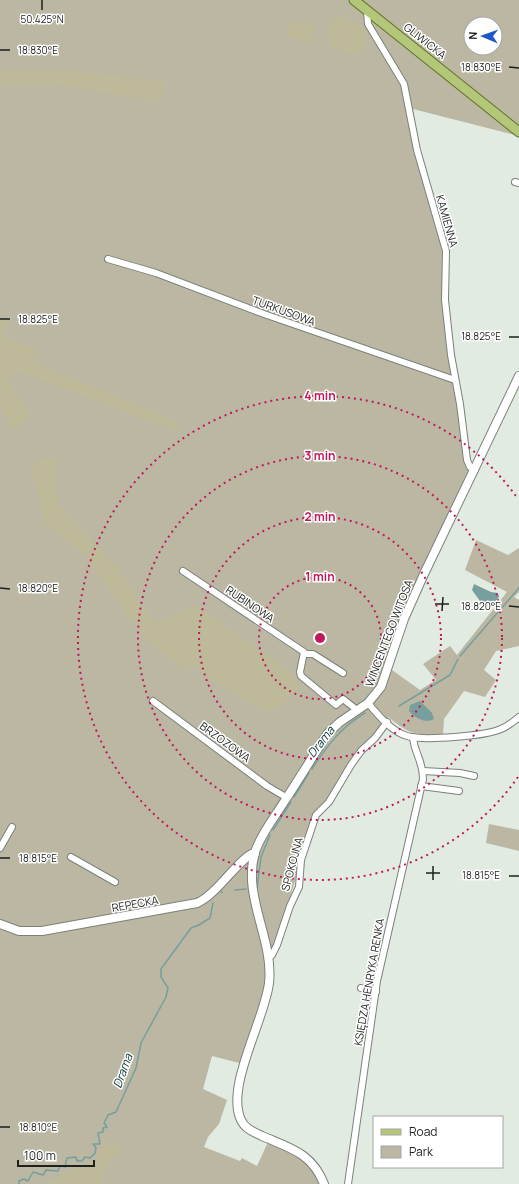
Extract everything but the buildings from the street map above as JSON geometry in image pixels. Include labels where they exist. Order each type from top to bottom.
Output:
[{"type":"main road","name":"GLIWICKA","points":[[354,0],[519,132]]},
{"type":"street","name":"KAMIENNA","points":[[367,10],[368,24],[404,84],[417,150],[446,251],[445,300],[455,380],[460,404],[467,460],[470,467],[475,470]]},
{"type":"street","name":"TURKUSOWA","points":[[108,259],[156,273],[264,314],[455,380]]},
{"type":"street","name":"WINCENTEGO WITOSA","points":[[324,1184],[315,1166],[304,1155],[252,1131],[243,1124],[239,1116],[238,1106],[241,1078],[266,998],[269,977],[268,959],[254,901],[252,883],[255,854],[264,834],[328,733],[340,722],[368,703],[381,687],[404,619],[418,587],[519,376]]},
{"type":"street","name":"RUBINOWA","points":[[183,571],[304,652],[304,654],[313,654],[343,673]]},
{"type":"street","points":[[304,654],[300,672],[301,676],[336,705],[343,699],[357,710]]},
{"type":"street","name":"BRZOZOWA","points":[[153,701],[267,786],[284,796],[288,796]]},
{"type":"street","points":[[368,703],[400,733],[413,737],[435,738],[495,731],[509,725],[519,717]]},
{"type":"street","name":"SPOKOJNA","points":[[268,959],[272,955],[277,945],[290,906],[299,887],[301,860],[316,815],[329,802],[361,751],[376,738],[387,722]]},
{"type":"street","name":"KSIĘDZA HENRYKA RENKA","points":[[348,1184],[376,992],[421,786],[423,771],[422,763],[413,744],[413,737]]},
{"type":"street","points":[[423,771],[460,773],[474,776]]},
{"type":"street","points":[[421,786],[459,791]]},
{"type":"street","points":[[0,848],[12,827]]},
{"type":"street","name":"REPECKA","points":[[0,924],[19,931],[42,931],[197,903],[207,899],[246,857],[255,854]]},
{"type":"street","points":[[71,858],[114,882]]},
{"type":"street","points":[[361,988],[376,992]]},
{"type":"green space","points":[[0,0],[519,0],[519,136],[413,109],[423,169],[446,246],[446,303],[469,474],[413,593],[385,688],[392,670],[420,690],[436,680],[423,664],[450,646],[457,655],[507,592],[465,570],[476,540],[508,555],[519,548],[519,592],[514,597],[519,600],[519,646],[496,651],[484,670],[496,680],[485,697],[464,691],[444,719],[443,735],[419,735],[401,727],[388,717],[388,721],[347,772],[321,813],[305,849],[273,952],[265,991],[243,1064],[212,1056],[203,1089],[227,1100],[219,1124],[208,1137],[204,1147],[240,1161],[242,1158],[257,1166],[268,1142],[299,1157],[310,1168],[319,1184],[0,1184]]},
{"type":"green space","points":[[489,824],[519,830],[519,851],[486,843]]},
{"type":"shaded area","points":[[335,17],[345,18],[362,26],[366,39],[363,53],[348,53],[331,49],[328,32]]},
{"type":"shaded area","points":[[290,20],[315,24],[311,43],[286,36]]},
{"type":"shaded area","points":[[0,70],[66,70],[165,82],[161,98],[153,100],[57,85],[0,86]]},
{"type":"shaded area","points":[[10,317],[2,336],[36,349],[32,362],[174,420],[180,433],[19,371],[7,380],[30,415],[15,430],[4,416],[0,401],[0,319]]},
{"type":"shaded area","points":[[57,457],[55,480],[59,506],[118,568],[150,617],[159,623],[196,604],[295,676],[300,686],[283,704],[266,712],[224,688],[195,668],[180,667],[147,639],[130,620],[86,556],[45,524],[30,463]]},
{"type":"shaded area","points":[[118,1143],[119,1152],[107,1166],[103,1174],[101,1184],[41,1184],[96,1160],[104,1145]]},
{"type":"water","points":[[474,584],[491,592],[498,593],[499,597],[492,606],[485,608],[472,590]]},
{"type":"water","points":[[420,701],[432,713],[434,719],[427,721],[420,720],[409,711],[410,705]]},
{"type":"waterway","name":"Drama","points":[[460,656],[519,588]]},
{"type":"waterway","name":"Drama","points":[[399,706],[450,675],[458,659]]},
{"type":"waterway","name":"Drama","points":[[312,769],[335,738],[356,718],[365,713]]},
{"type":"waterway","name":"Drama","points":[[294,797],[309,773]]},
{"type":"waterway","name":"Drama","points":[[273,830],[291,802]]},
{"type":"waterway","name":"Drama","points":[[257,888],[261,857],[270,835]]},
{"type":"waterway","name":"Drama","points":[[235,890],[246,889]]},
{"type":"waterway","name":"Drama","points":[[19,1184],[19,1181],[24,1179],[28,1181],[33,1172],[43,1175],[46,1170],[58,1171],[60,1166],[65,1167],[67,1158],[76,1157],[77,1161],[82,1161],[85,1157],[90,1158],[95,1153],[96,1148],[93,1144],[100,1144],[98,1133],[103,1132],[103,1128],[107,1127],[104,1123],[108,1115],[116,1112],[136,1068],[141,1043],[166,997],[168,988],[161,977],[161,969],[191,928],[210,918],[213,903]]}]
